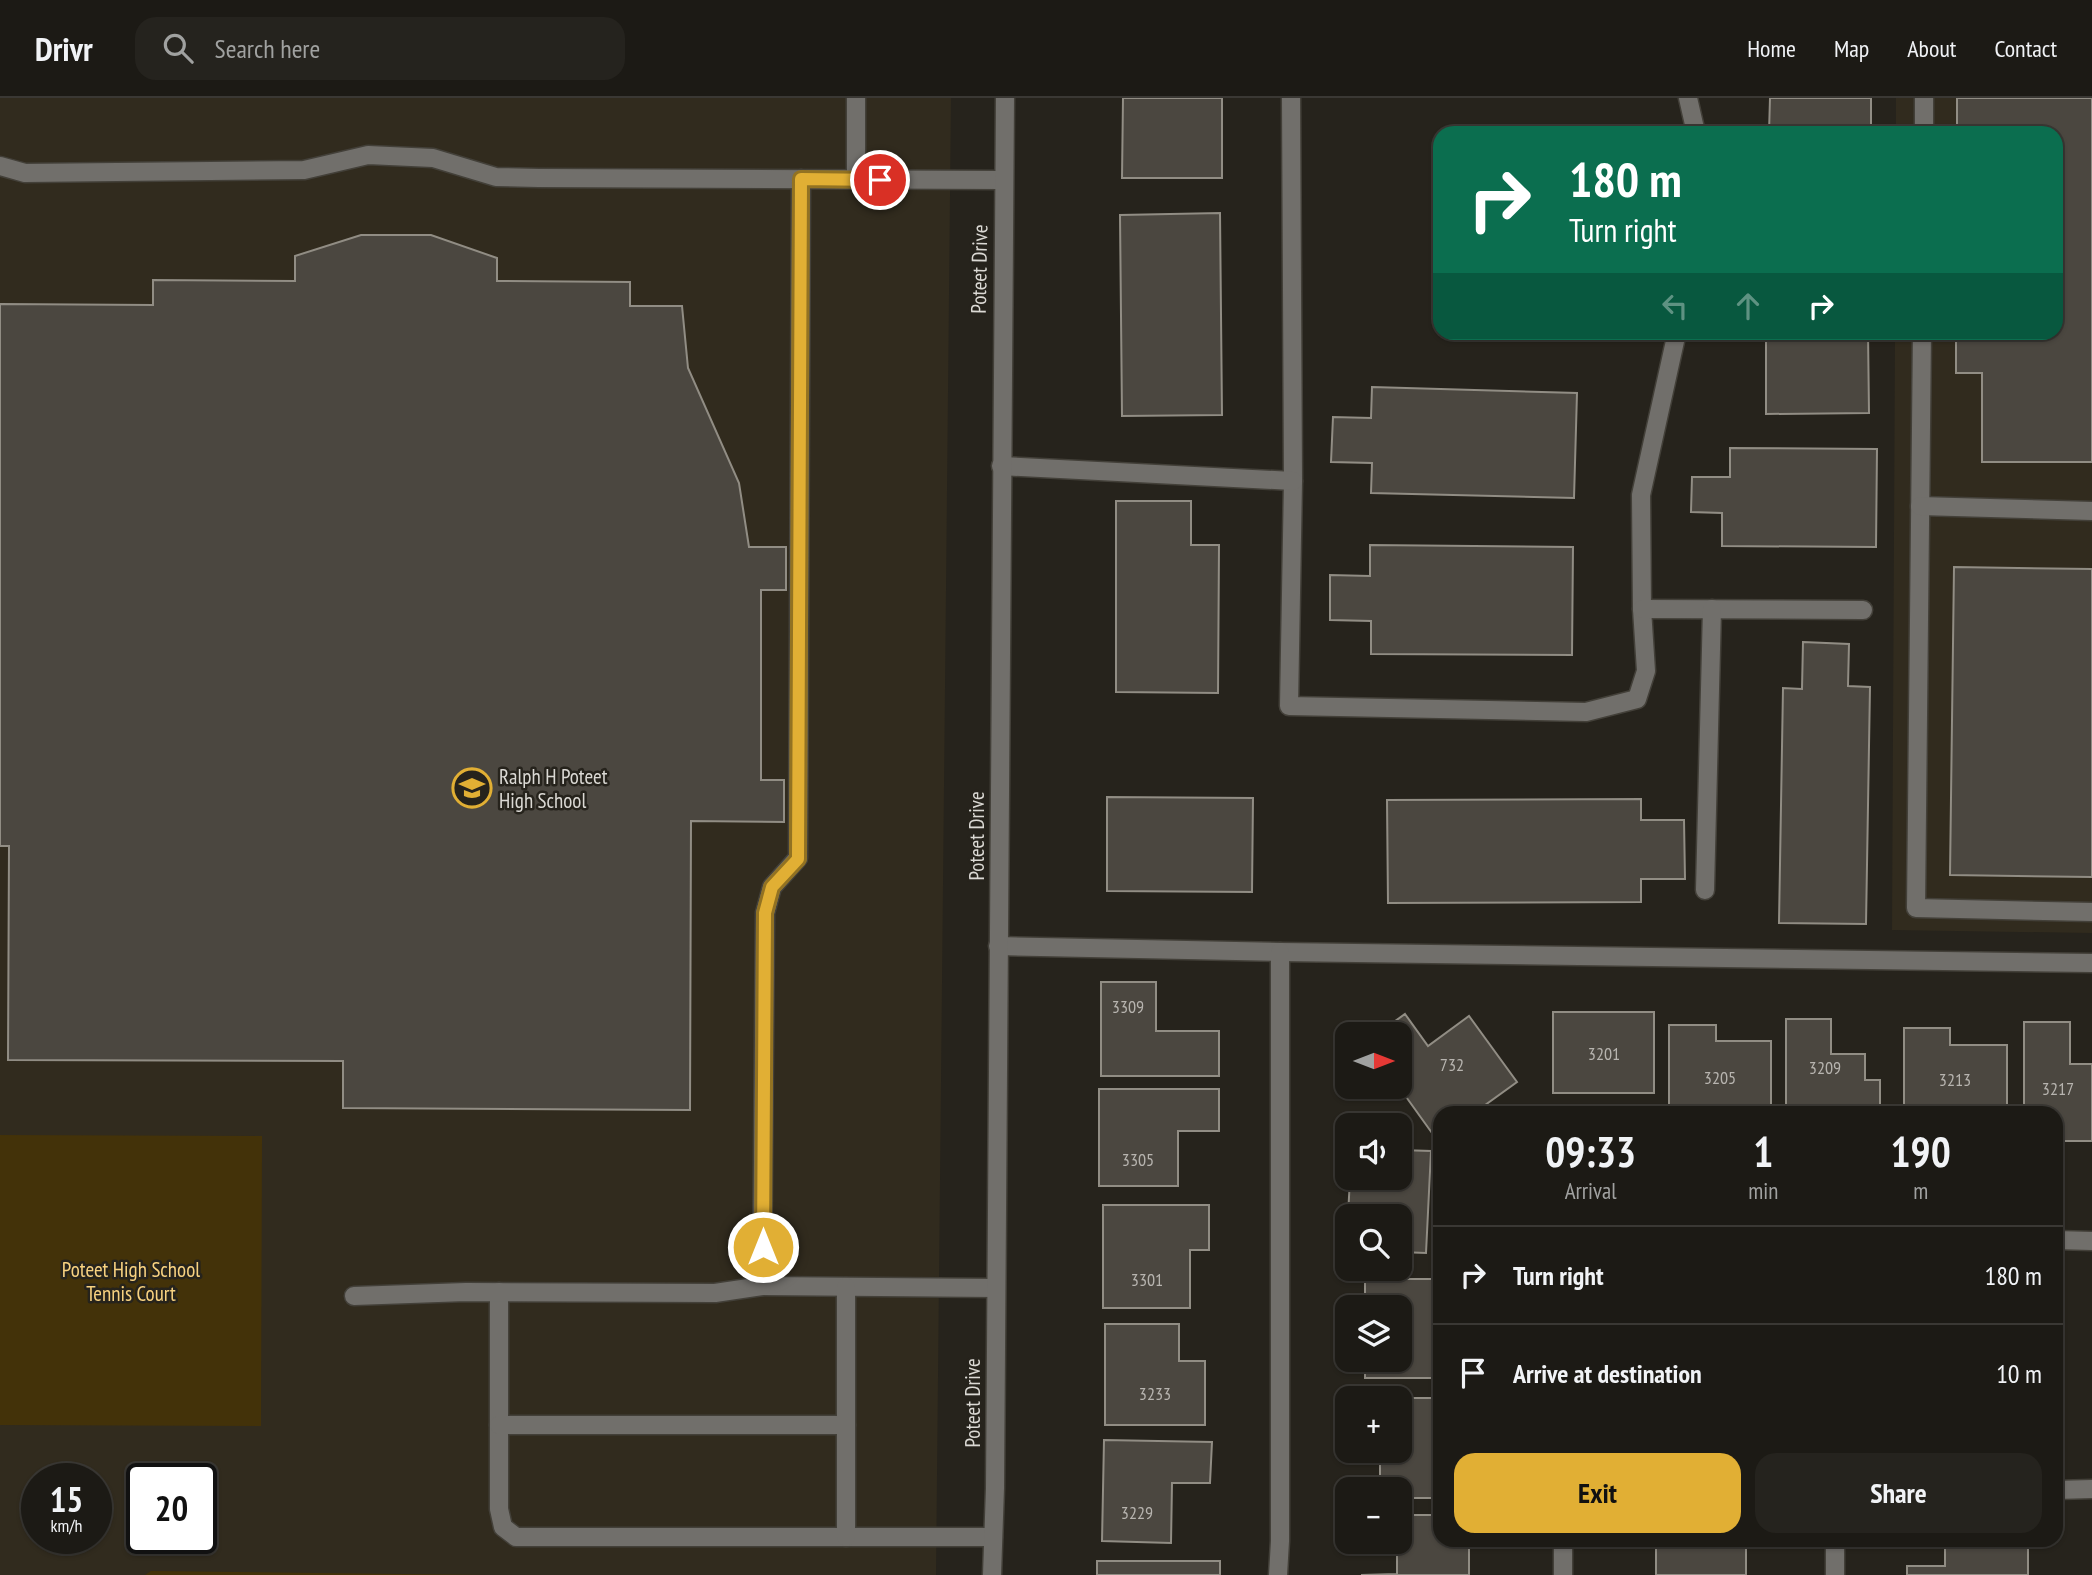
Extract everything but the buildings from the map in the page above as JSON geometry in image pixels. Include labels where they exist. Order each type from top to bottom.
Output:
[{"type":"street","points":[[856,98],[856,180]]},
{"type":"street","name":"Poteet Drive","points":[[992,1575],[1005,98]]},
{"type":"street","points":[[1292,98],[1293,481],[1289,706],[1586,712],[1637,699],[1646,671],[1642,609],[1642,495],[1675,340]]},
{"type":"street","points":[[1688,98],[1694,126]]},
{"type":"street","points":[[1924,98],[1924,126]]},
{"type":"street","points":[[0,166],[25,173],[304,170],[368,155],[433,158],[496,177],[1003,180]]},
{"type":"street","points":[[762,1286],[765,913],[772,887],[798,859],[801,179]]},
{"type":"street","points":[[1922,340],[1916,908],[2092,912]]},
{"type":"street","points":[[1001,466],[1293,481]]},
{"type":"street","points":[[1920,506],[2092,511]]},
{"type":"street","points":[[1642,609],[1863,610]]},
{"type":"street","points":[[1705,890],[1712,609]]},
{"type":"street","points":[[998,946],[2092,963]]},
{"type":"street","points":[[1278,1575],[1280,952]]},
{"type":"street","points":[[2063,1240],[2092,1241]]},
{"type":"street","points":[[354,1296],[499,1292],[715,1293],[762,1286],[996,1288]]},
{"type":"street","points":[[846,1287],[846,1538]]},
{"type":"street","points":[[499,1292],[499,1509],[503,1527],[516,1538],[993,1538]]},
{"type":"street","points":[[499,1425],[846,1425]]},
{"type":"street","points":[[2063,1490],[2092,1489]]},
{"type":"street","points":[[1563,1547],[1563,1575]]},
{"type":"street","points":[[1835,1547],[1835,1575]]},
{"type":"shaded area","name":"Ralph H Poteet High School","points":[[0,98],[951,98],[936,1575],[0,1575]]},
{"type":"shaded area","points":[[1896,98],[2092,98],[2092,933],[1892,930],[1895,340],[2063,340],[2063,126],[1896,126]]},
{"type":"green space","name":"Poteet High School Tennis Court","points":[[0,1135],[262,1136],[261,1426],[0,1425]]},
{"type":"green space","points":[[151,1571],[486,1575],[145,1575]]},
{"type":"place","name":"Ralph H Poteet High School","points":[[472,788]]},
{"type":"route","points":[[763,1247],[765,913],[772,887],[798,859],[801,179],[880,180]]}]
